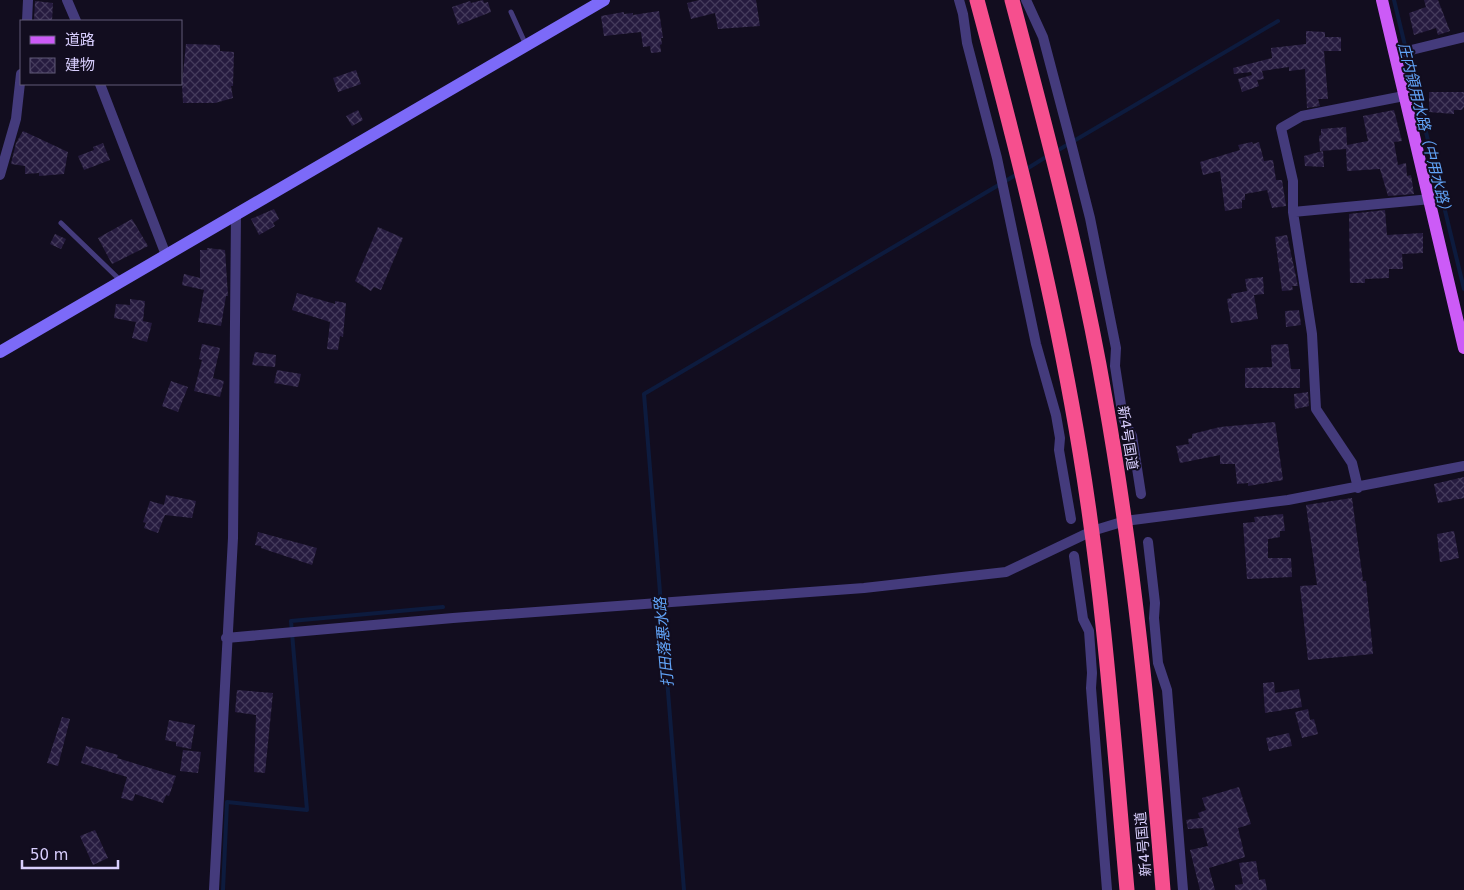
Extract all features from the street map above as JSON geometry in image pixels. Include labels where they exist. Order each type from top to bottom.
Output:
[{"type":"highway","name":"新4号国道","points":[[977,0],[1036,230],[1073,411],[1092,531],[1106,647],[1127,890]]},
{"type":"highway","name":"新4号国道","points":[[1012,0],[1057,171],[1112,397],[1125,521],[1148,641],[1163,890]]},
{"type":"main road","points":[[1382,0],[1404,96],[1431,199],[1464,348]]},
{"type":"street","points":[[27,20],[28,0]]},
{"type":"street","points":[[67,0],[76,20]]},
{"type":"street","points":[[0,352],[604,0]]},
{"type":"street","points":[[959,0],[963,14],[966,43],[997,158],[1036,344],[1056,415],[1060,438],[1059,450],[1071,520]]},
{"type":"street","points":[[1026,0],[1043,37],[1090,218],[1116,348],[1112,397],[1132,436],[1141,494]]},
{"type":"street","points":[[1394,54],[1464,38]]},
{"type":"street","points":[[0,175],[16,119],[20,83]]},
{"type":"street","points":[[100,85],[166,255]]},
{"type":"street","points":[[1358,488],[1352,463],[1316,409],[1312,334],[1293,212],[1294,181],[1281,128],[1302,116],[1404,96]]},
{"type":"street","points":[[1293,212],[1431,199]]},
{"type":"street","points":[[214,890],[226,638],[233,538],[236,214]]},
{"type":"street","points":[[1056,415],[1073,411]]},
{"type":"street","points":[[226,638],[453,618],[864,588],[1006,572],[1092,531],[1125,521],[1288,500],[1464,466]]},
{"type":"street","points":[[1148,542],[1155,603],[1148,641],[1167,690],[1183,890]]},
{"type":"street","points":[[1074,556],[1083,619],[1089,632],[1091,688],[1107,890]]},
{"type":"street","points":[[1090,649],[1106,647]]},
{"type":"lane","points":[[511,12],[526,45]]},
{"type":"lane","points":[[61,223],[121,281]]},
{"type":"building","points":[[483,0],[484,3],[488,2],[491,12],[458,25],[452,7],[470,1],[471,3]]},
{"type":"building","points":[[699,0],[756,0],[760,26],[718,29],[715,13],[691,19],[687,3]]},
{"type":"building","points":[[1424,0],[1438,0],[1450,31],[1438,35],[1436,28],[1414,35],[1409,13],[1426,7]]},
{"type":"building","points":[[35,1],[53,3],[52,20],[34,20]]},
{"type":"building","points":[[659,11],[663,38],[661,38],[662,44],[660,45],[661,52],[651,53],[650,46],[643,47],[641,32],[604,36],[601,16],[624,12],[624,14],[633,13],[633,15]]},
{"type":"building","points":[[1306,31],[1325,32],[1325,37],[1341,37],[1341,51],[1324,51],[1328,99],[1318,99],[1320,106],[1307,108],[1305,69],[1289,71],[1289,67],[1262,71],[1264,79],[1257,80],[1259,86],[1242,92],[1238,79],[1252,75],[1251,72],[1234,74],[1233,68],[1272,58],[1271,48],[1306,44]]},
{"type":"building","points":[[186,44],[220,45],[220,51],[234,52],[233,86],[231,86],[233,98],[215,103],[183,103],[182,84]]},
{"type":"building","points":[[356,70],[361,84],[338,92],[333,78]]},
{"type":"building","points":[[1429,92],[1464,92],[1464,107],[1462,110],[1454,110],[1454,114],[1429,112]]},
{"type":"building","points":[[358,110],[363,120],[352,126],[346,116]]},
{"type":"building","points":[[1394,110],[1402,141],[1394,142],[1398,165],[1406,163],[1407,176],[1411,175],[1414,194],[1388,196],[1380,169],[1347,171],[1346,149],[1320,151],[1319,136],[1321,135],[1321,129],[1346,127],[1347,145],[1368,141],[1363,116]]},
{"type":"building","points":[[23,131],[68,152],[64,174],[39,176],[39,173],[25,174],[25,166],[11,164],[16,143]]},
{"type":"building","points":[[1252,142],[1253,144],[1259,142],[1264,161],[1273,160],[1276,180],[1282,180],[1286,206],[1272,208],[1267,190],[1245,194],[1245,200],[1242,200],[1242,208],[1225,211],[1220,171],[1203,175],[1200,162],[1240,150],[1238,145]]},
{"type":"building","points":[[103,143],[110,160],[84,170],[78,156],[94,150],[93,147]]},
{"type":"building","points":[[1323,151],[1324,167],[1305,166],[1304,156]]},
{"type":"building","points":[[274,209],[279,219],[273,223],[275,226],[259,235],[251,219]]},
{"type":"building","points":[[1385,210],[1387,235],[1423,233],[1423,253],[1402,254],[1403,269],[1389,269],[1389,278],[1365,279],[1365,283],[1350,283],[1349,214]]},
{"type":"building","points":[[132,219],[148,246],[112,264],[98,238]]},
{"type":"building","points":[[378,227],[403,238],[381,290],[374,287],[371,291],[355,281]]},
{"type":"building","points":[[55,234],[66,239],[61,249],[50,244]]},
{"type":"building","points":[[1287,235],[1298,286],[1292,286],[1293,290],[1282,291],[1275,237]]},
{"type":"building","points":[[207,248],[225,250],[228,296],[226,296],[221,326],[198,322],[204,290],[182,285],[184,274],[200,278],[200,250],[207,250]]},
{"type":"building","points":[[1263,277],[1264,294],[1254,295],[1258,319],[1231,323],[1227,299],[1232,298],[1231,294],[1247,291],[1245,279]]},
{"type":"building","points":[[297,293],[335,304],[335,301],[346,303],[343,337],[340,336],[338,350],[327,349],[330,322],[292,310]]},
{"type":"building","points":[[130,299],[145,301],[143,321],[152,323],[147,342],[132,338],[136,322],[114,318],[116,304],[130,305]]},
{"type":"building","points":[[1299,310],[1301,325],[1286,327],[1285,311]]},
{"type":"building","points":[[202,344],[220,348],[213,378],[224,381],[220,397],[194,391],[202,360],[199,359]]},
{"type":"building","points":[[1288,344],[1291,369],[1300,369],[1300,388],[1245,388],[1245,368],[1272,367],[1271,345]]},
{"type":"building","points":[[255,352],[276,355],[275,367],[252,365]]},
{"type":"building","points":[[277,370],[301,374],[298,387],[274,383]]},
{"type":"building","points":[[171,381],[188,387],[178,412],[162,406]]},
{"type":"building","points":[[1308,392],[1309,406],[1295,409],[1294,394]]},
{"type":"building","points":[[1275,422],[1283,480],[1248,486],[1248,483],[1237,484],[1235,464],[1220,464],[1220,455],[1180,463],[1176,446],[1189,444],[1188,439],[1192,438],[1192,434],[1220,427]]},
{"type":"building","points":[[1464,477],[1464,498],[1438,503],[1434,484]]},
{"type":"building","points":[[166,495],[196,501],[192,518],[165,515],[158,533],[144,528],[146,523],[143,522],[150,501],[164,505]]},
{"type":"building","points":[[1352,498],[1363,581],[1366,581],[1373,654],[1308,660],[1300,586],[1317,585],[1306,505]]},
{"type":"building","points":[[1283,514],[1285,531],[1280,531],[1280,537],[1268,539],[1268,558],[1291,558],[1292,577],[1247,579],[1243,523],[1255,522],[1254,517]]},
{"type":"building","points":[[1454,531],[1459,558],[1440,562],[1437,534]]},
{"type":"building","points":[[258,532],[317,548],[312,565],[255,545]]},
{"type":"building","points":[[1274,682],[1275,693],[1299,689],[1302,707],[1265,713],[1263,683]]},
{"type":"building","points":[[237,690],[273,693],[265,773],[254,772],[256,715],[235,712]]},
{"type":"building","points":[[1308,709],[1310,720],[1314,719],[1318,734],[1302,738],[1295,712]]},
{"type":"building","points":[[62,717],[70,719],[58,766],[47,763]]},
{"type":"building","points":[[169,720],[195,725],[191,749],[176,746],[176,742],[165,740]]},
{"type":"building","points":[[1289,733],[1292,746],[1269,751],[1266,738]]},
{"type":"building","points":[[86,746],[118,755],[117,758],[176,776],[169,796],[166,795],[163,803],[135,794],[133,801],[121,798],[127,777],[81,763]]},
{"type":"building","points":[[183,750],[201,752],[198,773],[180,771]]},
{"type":"building","points":[[1239,787],[1251,824],[1238,828],[1245,857],[1209,868],[1215,890],[1200,890],[1190,850],[1208,846],[1203,828],[1188,829],[1186,820],[1200,818],[1198,813],[1206,810],[1202,798]]},
{"type":"building","points":[[95,830],[108,858],[93,865],[80,836]]},
{"type":"building","points":[[1256,861],[1259,880],[1265,879],[1267,890],[1235,890],[1235,885],[1243,884],[1239,863]]},
{"type":"waterway","name":"庄内領用水路（中用水路）","points":[[1394,0],[1464,289]]},
{"type":"waterway","points":[[1055,152],[1278,21]]},
{"type":"waterway","points":[[1025,170],[1049,155]]},
{"type":"waterway","name":"打田落悪水路","points":[[684,890],[644,394],[1019,173]]},
{"type":"waterway","points":[[223,890],[227,802],[307,810],[291,621],[443,607]]}]
